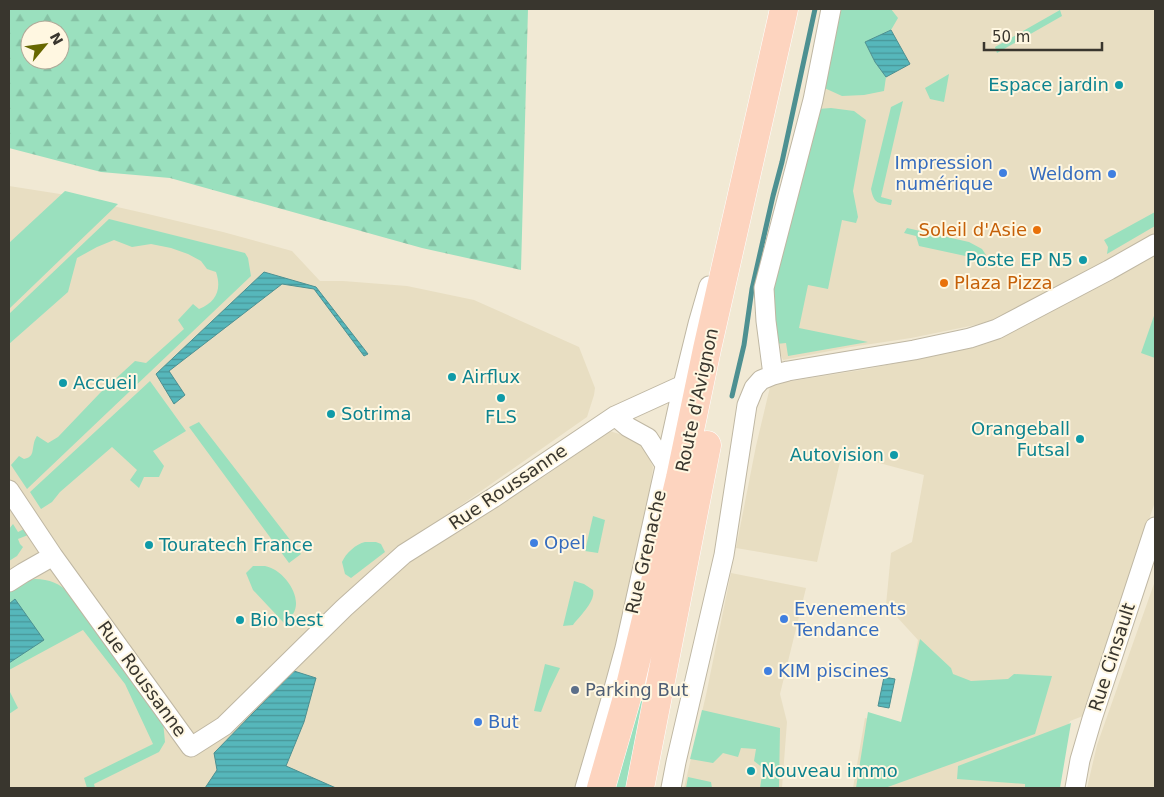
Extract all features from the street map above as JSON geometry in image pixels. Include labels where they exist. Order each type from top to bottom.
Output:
[{"type":"main road","name":"Route d'Avignon","points":[[601,788],[649,611],[784,9]]},
{"type":"main road","name":"Route d'Avignon","points":[[640,788],[726,346],[801,9]]},
{"type":"street","points":[[772,375],[764,288],[813,100],[831,9]]},
{"type":"street","name":"Rue Grenache","points":[[584,788],[625,648],[698,324],[727,222],[747,171]]},
{"type":"street","points":[[671,788],[724,555],[746,405],[754,388],[762,380],[772,375],[788,371],[914,350],[970,338],[997,329],[1155,244]]},
{"type":"street","name":"Rue Roussanne","points":[[9,490],[50,552],[191,747],[224,726],[344,608],[404,554],[493,498],[615,416],[684,385]]},
{"type":"street","points":[[615,416],[628,427],[648,438],[666,466]]},
{"type":"street","name":"Rue Cinsault","points":[[1074,788],[1094,710],[1155,527]]},
{"type":"street","points":[[9,582],[50,552]]},
{"type":"shaded area","points":[[839,9],[1155,9],[1155,240],[1024,309],[980,324],[783,360],[776,344]]},
{"type":"shaded area","points":[[9,186],[60,194],[148,214],[292,251],[320,281],[407,286],[474,300],[579,347],[595,388],[587,417],[404,545],[385,578],[545,476],[609,431],[641,440],[653,467],[648,506],[629,592],[577,788],[9,788]]},
{"type":"shaded area","points":[[1155,255],[1155,502],[1083,716],[1070,721],[1064,744],[1058,788],[853,788],[865,718],[904,727],[918,640],[886,605],[891,553],[912,542],[924,475],[842,453],[817,562],[736,548],[756,446],[770,387],[773,384],[867,369],[988,343],[1035,320]]},
{"type":"shaded area","points":[[731,573],[806,588],[780,694],[787,722],[782,788],[684,788],[706,695]]},
{"type":"shaded area","points":[[1155,581],[1155,788],[1087,788],[1097,745]]},
{"type":"green space","points":[[9,9],[528,9],[521,270],[422,248],[170,178],[101,172],[9,148]]},
{"type":"green space","points":[[839,9],[891,9],[898,18],[891,30],[865,42],[875,62],[886,77],[884,91],[864,95],[842,96],[820,86]]},
{"type":"green space","points":[[1060,10],[1062,16],[997,53],[995,47]]},
{"type":"green space","points":[[949,74],[944,102],[930,99],[925,88]]},
{"type":"green space","points":[[903,101],[881,197],[892,200],[891,205],[883,204],[875,200],[871,189],[891,107]]},
{"type":"green space","points":[[831,108],[854,111],[866,120],[853,191],[858,217],[856,223],[842,220],[828,289],[808,285],[799,328],[868,342],[788,356],[786,343],[776,344],[773,285],[818,109]]},
{"type":"green space","points":[[65,191],[118,204],[9,309],[9,243]]},
{"type":"green space","points":[[1155,212],[1155,226],[1107,254],[1108,247],[1104,240]]},
{"type":"green space","points":[[109,219],[245,253],[248,258],[251,276],[27,489],[11,465],[19,456],[24,459],[31,455],[37,436],[48,443],[58,437],[100,393],[135,361],[146,363],[184,329],[178,320],[193,304],[199,309],[205,306],[210,303],[218,290],[216,272],[207,269],[201,261],[188,254],[151,244],[132,247],[114,240],[77,258],[68,292],[9,344],[9,314]]},
{"type":"green space","points":[[907,228],[969,242],[982,249],[986,255],[984,260],[919,246],[916,236],[904,233]]},
{"type":"green space","points":[[1155,313],[1155,358],[1141,353]]},
{"type":"green space","points":[[150,381],[186,431],[153,451],[164,466],[159,477],[144,477],[139,488],[130,480],[137,470],[112,447],[60,492],[52,502],[41,509],[30,492]]},
{"type":"green space","points":[[199,422],[301,554],[289,563],[189,427]]},
{"type":"green space","points":[[690,464],[630,788],[608,788]]},
{"type":"green space","points":[[593,516],[605,520],[598,553],[585,551]]},
{"type":"green space","points":[[13,524],[18,532],[24,529],[28,535],[18,539],[23,547],[17,556],[9,561],[9,529]]},
{"type":"green space","points":[[365,542],[381,544],[385,552],[351,578],[345,574],[342,562],[352,549]]},
{"type":"green space","points":[[253,566],[265,566],[279,572],[294,592],[296,607],[293,614],[284,623],[253,590],[246,573]]},
{"type":"green space","points":[[35,579],[54,583],[63,587],[70,594],[163,721],[165,742],[159,752],[94,784],[95,788],[87,788],[84,778],[153,744],[125,684],[83,630],[9,670],[9,588]]},
{"type":"green space","points":[[574,581],[584,584],[593,590],[592,599],[573,625],[563,626]]},
{"type":"green space","points":[[920,639],[951,668],[953,674],[971,681],[1008,679],[1014,674],[1052,676],[1035,734],[885,788],[856,788],[868,712],[901,722]]},
{"type":"green space","points":[[545,664],[560,668],[541,712],[534,711]]},
{"type":"green space","points":[[9,690],[18,708],[9,714]]},
{"type":"green space","points":[[702,710],[780,728],[779,788],[760,788],[763,768],[754,761],[756,749],[741,748],[738,757],[723,753],[713,763],[690,759]]},
{"type":"green space","points":[[1071,723],[1060,788],[1025,788],[1025,784],[957,779],[958,766]]},
{"type":"green space","points":[[688,777],[711,782],[712,788],[686,788]]},
{"type":"water","points":[[891,30],[910,64],[886,77],[875,62],[865,42]]},
{"type":"water","points":[[264,272],[316,287],[368,354],[364,356],[314,289],[282,284],[169,371],[185,395],[174,404],[156,374]]},
{"type":"water","points":[[15,599],[44,640],[9,663],[9,604]]},
{"type":"water","points":[[294,671],[316,678],[304,722],[286,766],[336,788],[205,788],[217,770],[214,753]]},
{"type":"water","points":[[884,677],[895,679],[889,708],[878,706]]},
{"type":"waterway","points":[[732,396],[744,345],[752,289],[815,9]]},
{"type":"place","name":"Espace jardin","points":[[1119,85]]},
{"type":"place","name":"Impression numérique","points":[[1003,173]]},
{"type":"place","name":"Weldom","points":[[1112,174]]},
{"type":"place","name":"Soleil d'Asie","points":[[1037,230]]},
{"type":"place","name":"Poste EP N5","points":[[1083,260]]},
{"type":"place","name":"Plaza Pizza","points":[[944,283]]},
{"type":"place","name":"Airflux","points":[[452,377]]},
{"type":"place","name":"Accueil","points":[[63,383]]},
{"type":"place","name":"FLS","points":[[501,398]]},
{"type":"place","name":"Sotrima","points":[[331,414]]},
{"type":"place","name":"Orangeball Futsal","points":[[1080,439]]},
{"type":"place","name":"Autovision","points":[[894,455]]},
{"type":"place","name":"Opel","points":[[534,543]]},
{"type":"place","name":"Touratech France","points":[[149,545]]},
{"type":"place","name":"Evenements Tendance","points":[[784,619]]},
{"type":"place","name":"Bio best","points":[[240,620]]},
{"type":"place","name":"KIM piscines","points":[[768,671]]},
{"type":"place","name":"Parking But","points":[[575,690]]},
{"type":"place","name":"But","points":[[478,722]]},
{"type":"place","name":"Nouveau immo","points":[[751,771]]}]
